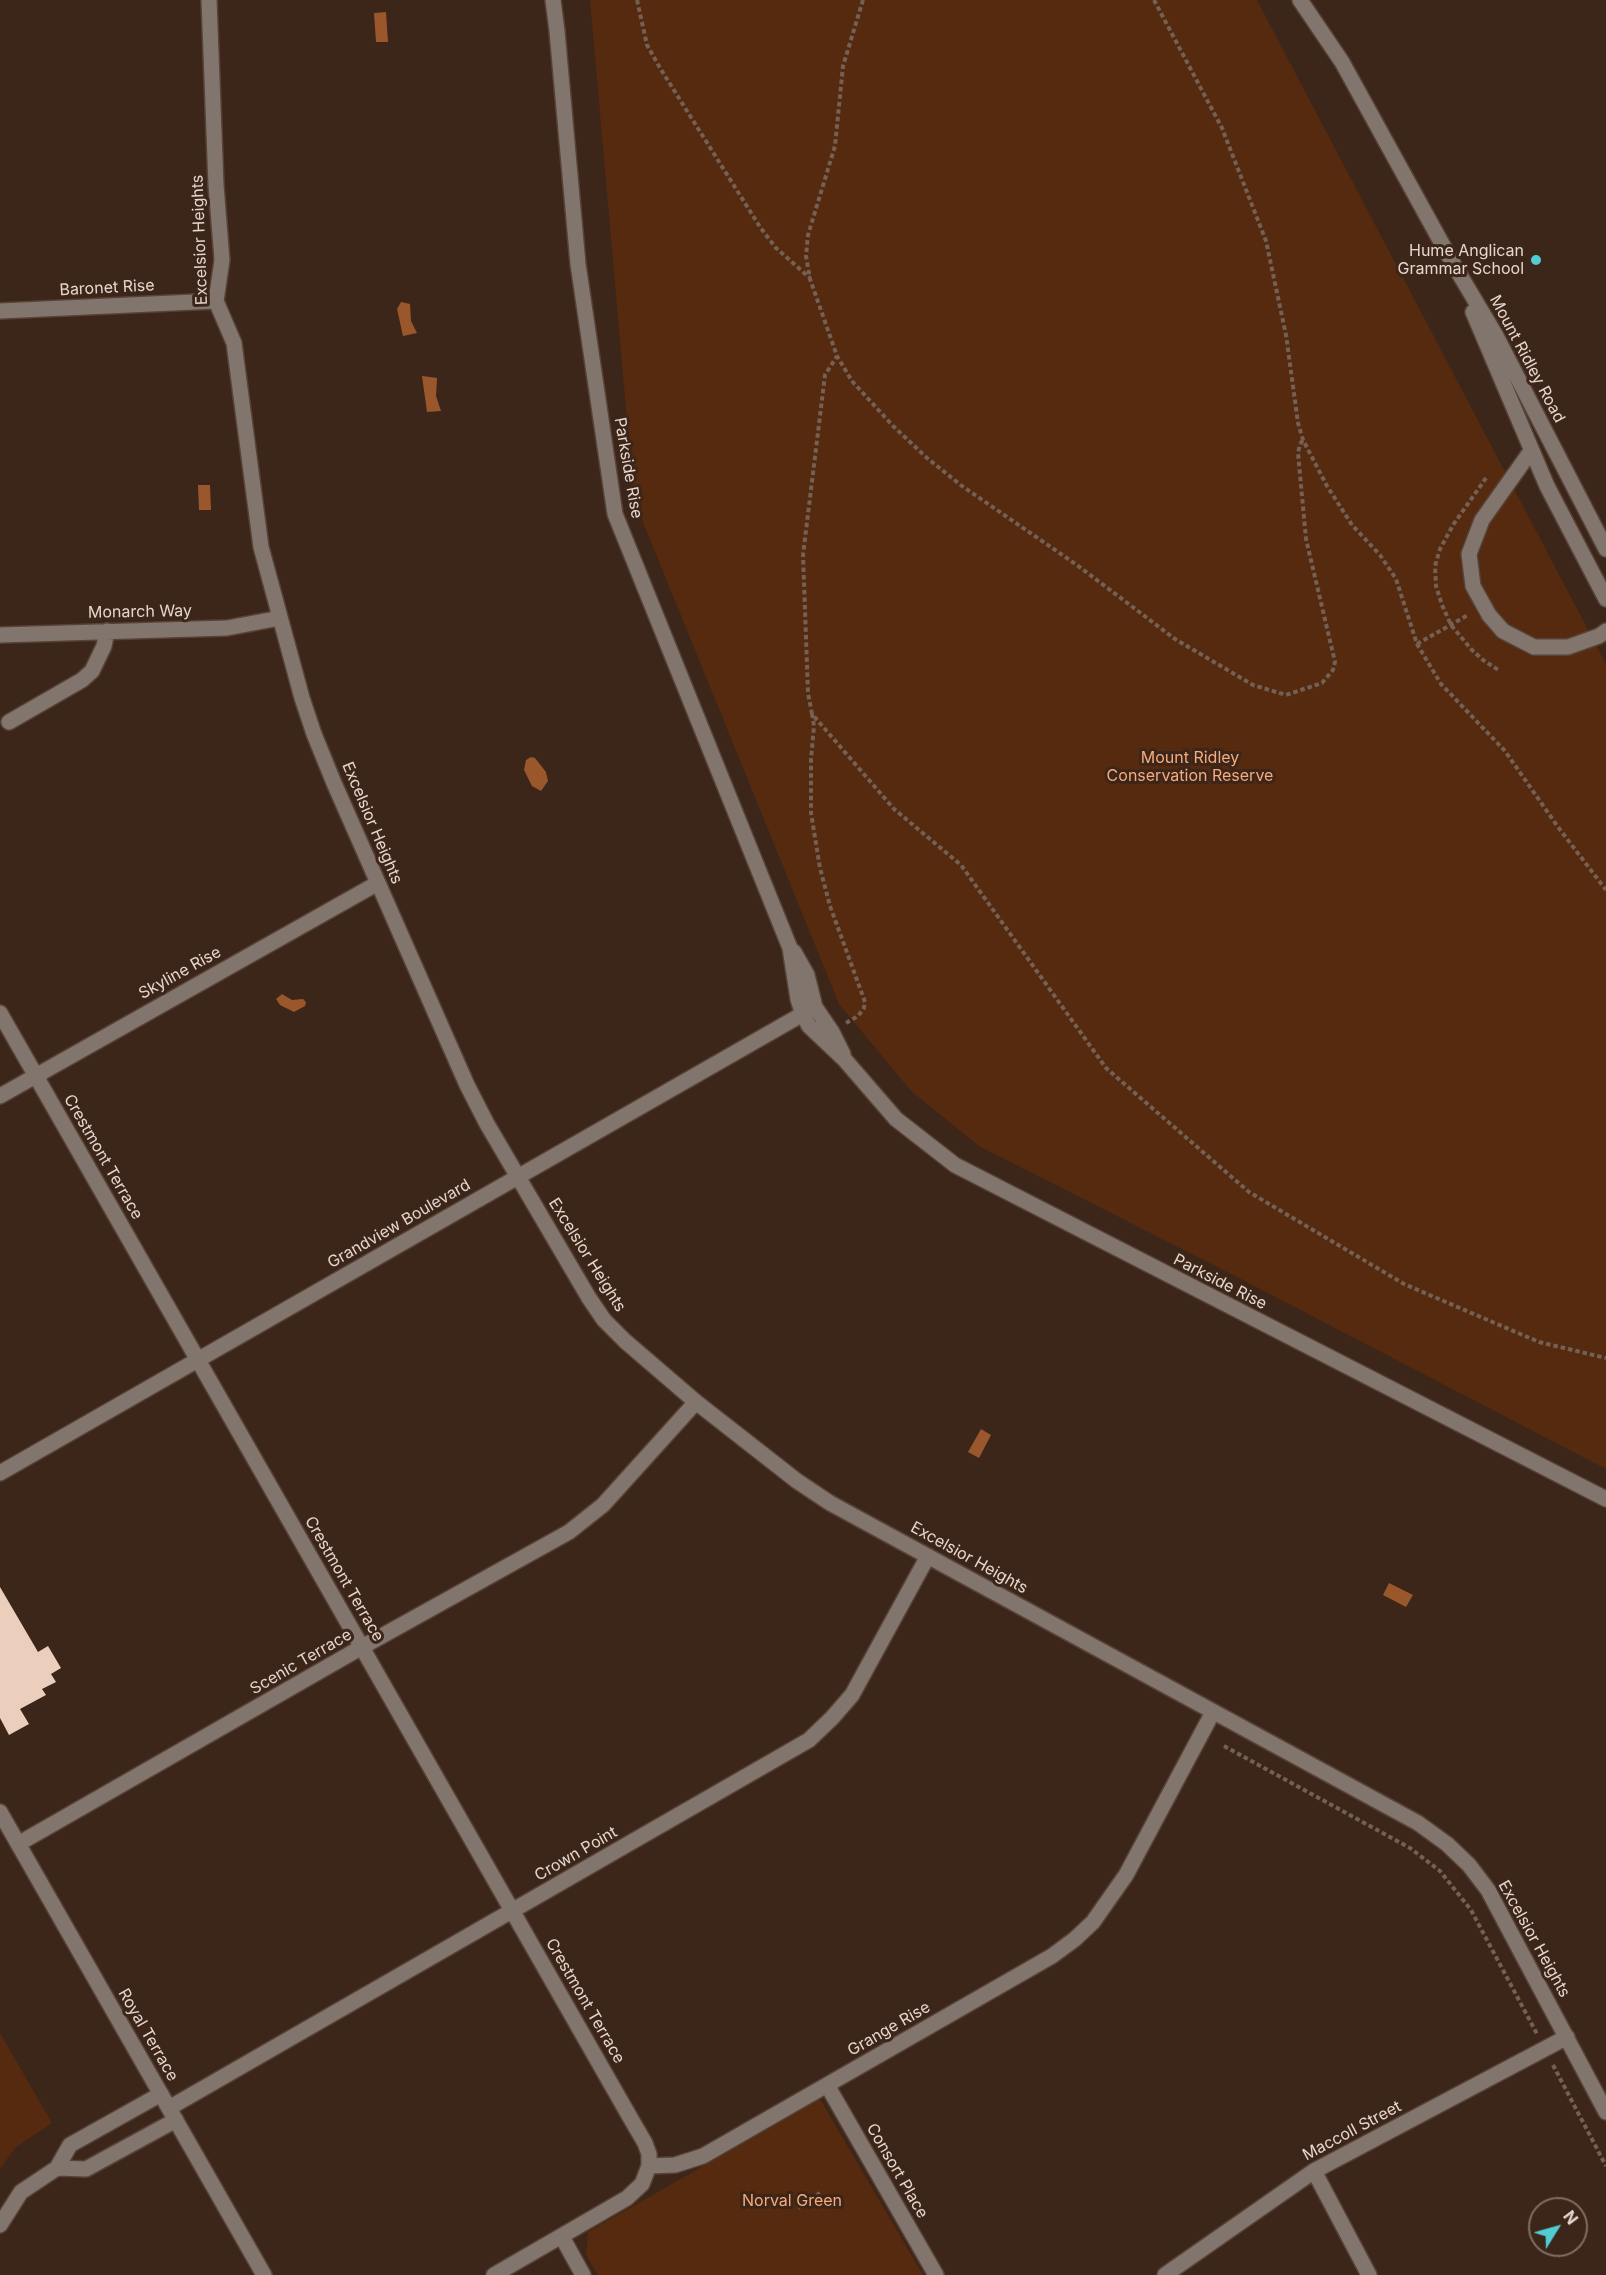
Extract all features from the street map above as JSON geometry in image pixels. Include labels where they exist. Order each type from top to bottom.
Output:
[{"type":"street","name":"Excelsior Heights","points":[[209,0],[216,185],[222,260],[216,302],[234,343],[261,547],[280,618],[314,734],[467,1085],[589,1298],[604,1320],[625,1341],[696,1402],[797,1481],[830,1503],[1418,1823],[1447,1844],[1469,1865],[1488,1890],[1606,2112]]},
{"type":"street","name":"Parkside Rise","points":[[553,0],[578,264],[615,514],[790,948],[803,965],[809,1011],[815,1032],[845,1060],[896,1119],[955,1165],[1606,1499]]},
{"type":"street","name":"Mount Ridley Road","points":[[1300,0],[1342,62]]},
{"type":"street","name":"Mount Ridley Road","points":[[1314,0],[1342,62],[1451,260],[1495,334],[1606,549]]},
{"type":"street","points":[[1451,260],[1531,451],[1606,599]]},
{"type":"street","name":"Baronet Rise","points":[[0,311],[216,302]]},
{"type":"street","points":[[1531,451],[1482,520],[1469,554],[1473,586],[1489,615],[1503,631],[1534,647],[1568,647],[1599,636],[1606,631]]},
{"type":"street","name":"Monarch Way","points":[[0,635],[227,628],[280,618]]},
{"type":"street","points":[[9,722],[82,680],[92,671],[104,646],[107,631]]},
{"type":"street","name":"Skyline Rise","points":[[0,1096],[378,883]]},
{"type":"street","name":"Parkside Rise","points":[[809,1011],[832,1032],[845,1060]]},
{"type":"street","name":"Grandview Boulevard","points":[[0,1473],[809,1011]]},
{"type":"street","name":"Crestmont Terrace","points":[[0,1013],[645,2143],[649,2154],[649,2166]]},
{"type":"street","name":"Scenic Terrace","points":[[18,1844],[362,1647],[569,1532],[588,1519],[696,1402]]},
{"type":"street","name":"Crown Point","points":[[57,2169],[86,2169],[172,2114],[513,1911],[809,1740],[852,1695],[928,1556]]},
{"type":"street","name":"Grange Rise","points":[[649,2166],[675,2165],[704,2156],[1052,1956],[1093,1922],[1126,1875],[1214,1712]]},
{"type":"street","name":"Royal Terrace","points":[[0,1812],[264,2275]]},
{"type":"street","name":"Maccoll Street","points":[[1164,2275],[1314,2171],[1567,2037]]},
{"type":"street","name":"Consort Place","points":[[827,2085],[936,2275]]},
{"type":"street","points":[[0,2225],[21,2192],[57,2169],[70,2145],[161,2094]]},
{"type":"street","points":[[494,2275],[636,2191],[646,2177],[649,2166]]},
{"type":"street","points":[[1314,2171],[1369,2275]]},
{"type":"street","points":[[562,2236],[583,2275]]},
{"type":"path","points":[[637,0],[647,45],[660,68],[760,227],[776,248],[810,279]]},
{"type":"path","points":[[863,0],[843,66],[835,146],[808,235],[806,256],[810,279],[837,356],[852,381],[893,426],[927,458],[962,486],[1077,565],[1175,639],[1253,686],[1286,695],[1322,683],[1334,670],[1335,662],[1306,539],[1298,453],[1303,440]]},
{"type":"path","points":[[1154,0],[1222,128],[1266,241],[1286,335],[1298,423],[1303,440],[1327,486],[1352,525],[1380,555],[1396,579],[1417,645],[1441,684],[1505,751],[1606,890]]},
{"type":"path","points":[[832,1032],[858,1016],[865,1002],[830,906],[811,813],[811,759],[814,726],[808,693],[803,555],[825,375],[837,356]]},
{"type":"path","points":[[1417,645],[1472,613]]},
{"type":"path","points":[[812,714],[894,809],[961,865],[1106,1068],[1248,1192],[1404,1284],[1539,1342],[1606,1358]]},
{"type":"path","points":[[1224,1746],[1410,1848],[1440,1871],[1471,1910],[1606,2166]]},
{"type":"path","points":[[798,2208],[820,2193]]},
{"type":"green space","name":"Mount Ridley Conservation Reserve","points":[[590,0],[1257,0],[1606,664],[1606,1469],[979,1146],[911,1091],[839,1004],[634,500]]},
{"type":"green space","points":[[0,2033],[52,2123],[15,2148],[0,2169]]},
{"type":"green space","name":"Norval Green","points":[[820,2099],[923,2275],[598,2275],[586,2255],[588,2232]]},
{"type":"shaded area","points":[[386,12],[388,42],[376,42],[374,13]]},
{"type":"shaded area","points":[[401,302],[410,304],[411,321],[417,333],[403,336],[397,309]]},
{"type":"shaded area","points":[[422,376],[437,378],[436,396],[441,411],[427,412]]},
{"type":"shaded area","points":[[198,485],[210,485],[211,510],[199,510]]},
{"type":"shaded area","points":[[531,757],[535,758],[546,772],[548,781],[541,791],[532,786],[524,770],[526,760]]},
{"type":"shaded area","points":[[282,994],[292,1000],[303,999],[306,1002],[305,1006],[294,1012],[280,1005],[276,999]]},
{"type":"shaded area","points":[[981,1429],[991,1435],[979,1458],[968,1452]]},
{"type":"shaded area","points":[[1389,1583],[1413,1595],[1406,1607],[1383,1595]]},
{"type":"building","points":[[0,1587],[38,1652],[48,1646],[61,1668],[51,1674],[56,1682],[42,1689],[46,1695],[20,1709],[29,1724],[9,1735],[0,1718]]},
{"type":"place","name":"Hume Anglican Grammar School","points":[[1536,260]]}]
